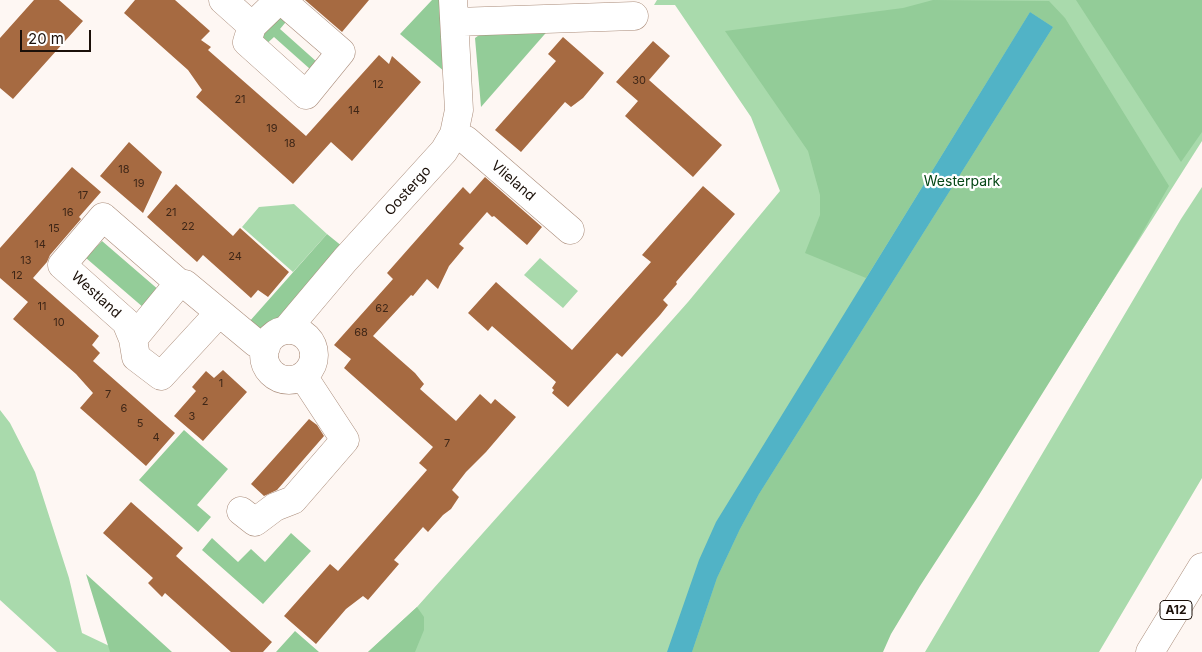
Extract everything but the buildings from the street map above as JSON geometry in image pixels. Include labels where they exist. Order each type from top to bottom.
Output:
[{"type":"main road","points":[[223,0],[252,26]]},
{"type":"main road","points":[[280,0],[342,52],[306,95],[247,42],[252,26],[280,0]]},
{"type":"main road","name":"Oostergo","points":[[276,339],[444,151],[454,134],[459,110],[455,11],[634,16]]},
{"type":"main road","name":"Vlieland","points":[[454,134],[466,140],[570,230]]},
{"type":"main road","name":"Westland","points":[[220,313],[161,376],[136,357],[133,339],[126,322],[62,265],[103,218],[179,283],[185,284],[220,313],[256,343],[276,339]]},
{"type":"main road","points":[[133,339],[179,283]]},
{"type":"main road","points":[[297,332],[304,335],[313,348],[313,364],[303,376],[288,380],[274,375],[269,370],[264,355],[276,339],[297,332]]},
{"type":"main road","points":[[241,512],[255,522],[275,506],[293,500],[345,440],[303,376]]},
{"type":"main road","name":"A12","points":[[1150,652],[1202,567]]},
{"type":"green space","points":[[432,0],[441,0],[445,72],[400,34]]},
{"type":"green space","name":"Westerpark","points":[[657,0],[1202,0],[1202,141],[1092,314],[873,645],[872,652],[368,652],[417,607],[688,302],[780,191],[751,117],[675,5],[654,5]]},
{"type":"green space","points":[[933,0],[1049,1],[1065,18],[1169,186],[1135,245],[920,586],[891,634],[883,652],[692,652],[717,578],[759,494],[1053,27],[1030,12],[866,278],[805,253],[820,215],[820,195],[808,151],[725,31],[903,8]]},
{"type":"green space","points":[[1076,0],[1202,0],[1202,132],[1181,162]]},
{"type":"green space","points":[[280,16],[290,17],[280,29],[317,62],[310,69],[274,37],[262,48],[260,38]]},
{"type":"green space","points":[[551,27],[481,107],[475,38],[485,31]]},
{"type":"green space","points":[[1202,187],[1202,478],[1099,652],[925,652],[1181,219]]},
{"type":"green space","points":[[294,204],[327,234],[293,272],[242,227],[259,207]]},
{"type":"green space","points":[[327,234],[343,247],[268,330],[259,332],[249,322]]},
{"type":"green space","points":[[102,241],[160,291],[144,308],[86,258]]},
{"type":"green space","points":[[540,258],[578,291],[563,308],[524,275]]},
{"type":"green space","points":[[0,410],[10,423],[35,472],[69,578],[82,633],[122,652],[57,652],[0,600]]},
{"type":"green space","points":[[184,430],[228,469],[197,505],[211,517],[198,532],[139,480]]},
{"type":"green space","points":[[291,533],[311,551],[263,604],[202,550],[212,538],[238,562],[251,549],[265,562]]},
{"type":"green space","points":[[86,574],[172,652],[110,652]]},
{"type":"green space","points":[[417,607],[424,617],[424,630],[415,652],[368,652]]},
{"type":"green space","points":[[295,631],[319,652],[276,652]]},
{"type":"water","points":[[1030,12],[1053,27],[759,494],[717,578],[692,652],[667,652],[699,560],[716,522]]}]
